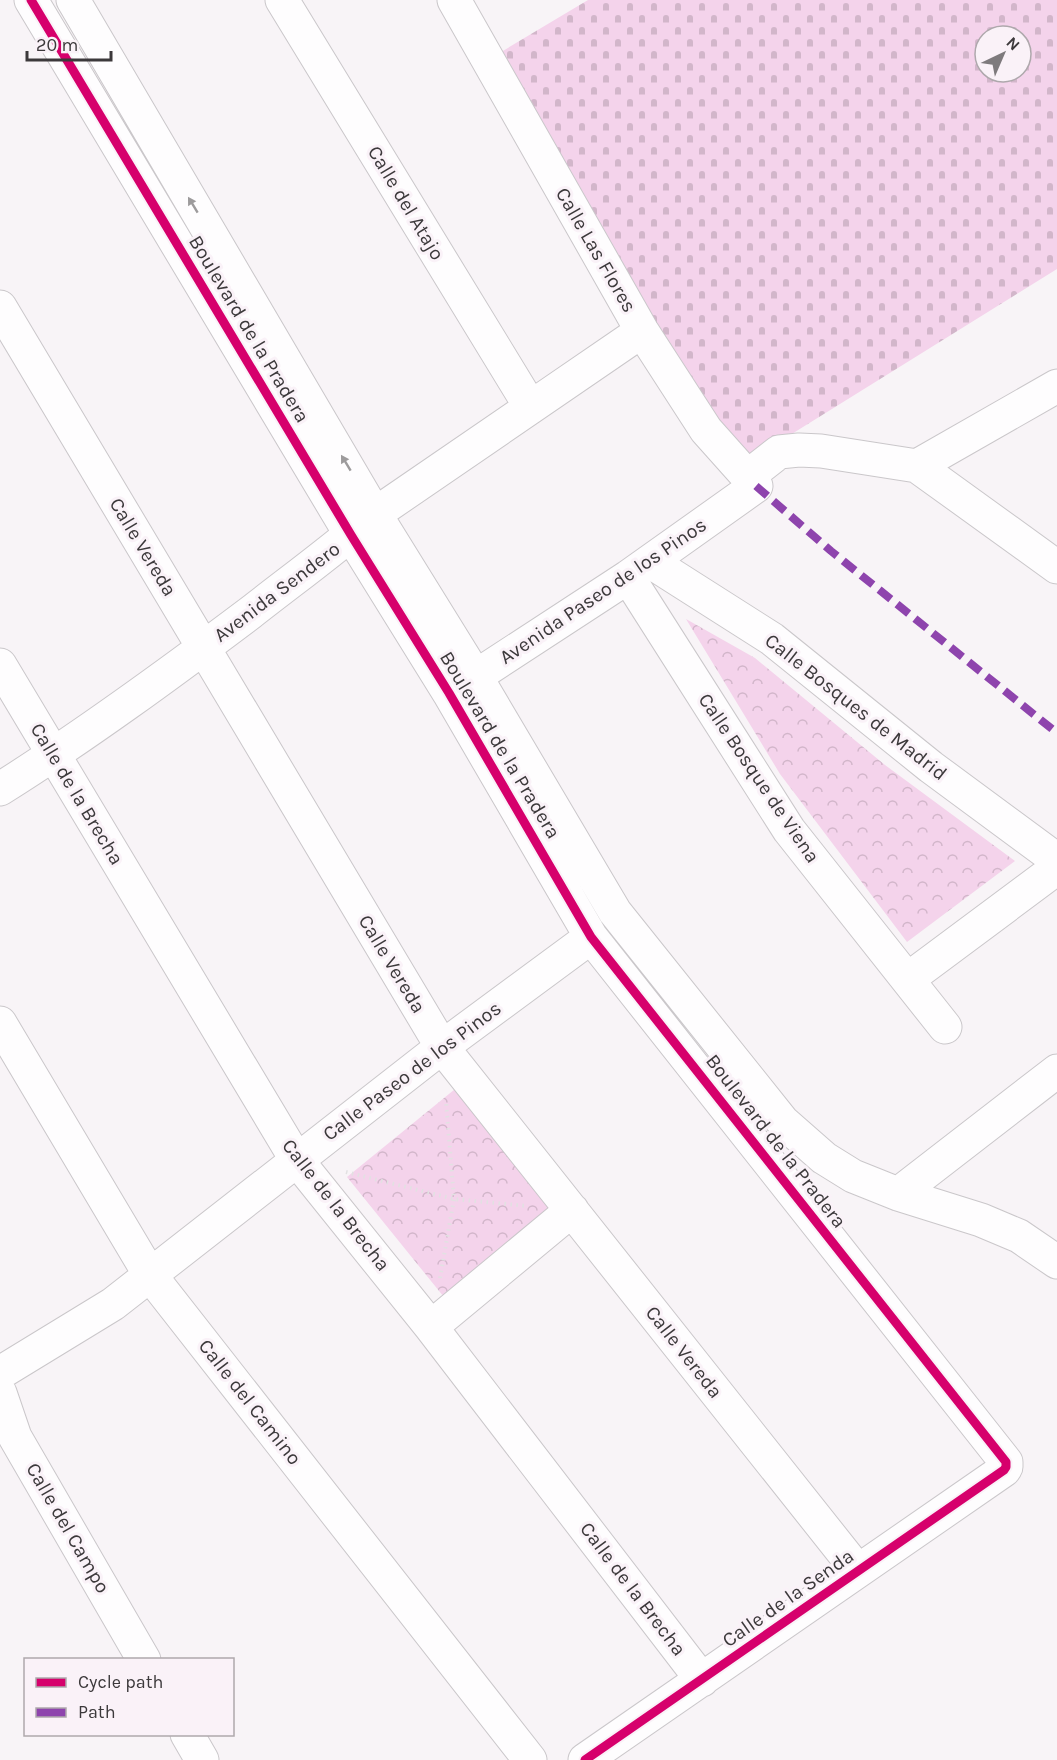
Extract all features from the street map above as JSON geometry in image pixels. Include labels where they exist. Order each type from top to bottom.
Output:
[{"type":"street","name":"Boulevard de la Pradera","points":[[32,0],[351,535],[462,685],[615,912],[783,1122],[795,1134],[853,1176],[898,1194],[981,1220],[1019,1236],[1057,1262]]},
{"type":"street","name":"Boulevard de la Pradera","points":[[73,0],[375,514],[591,937],[1006,1462]]},
{"type":"street","name":"Calle del Atajo","points":[[282,0],[530,406]]},
{"type":"street","name":"Calle Las Flores","points":[[454,0],[642,331],[706,430],[751,482]]},
{"type":"street","name":"Calle Vereda","points":[[0,307],[442,1047],[858,1571]]},
{"type":"street","name":"Avenida Sendero","points":[[0,789],[54,755],[203,648],[351,535],[375,514],[642,331]]},
{"type":"street","points":[[1057,386],[917,466],[1057,567]]},
{"type":"street","name":"Avenida Paseo de los Pinos","points":[[462,685],[640,570],[751,482],[778,452],[799,450],[917,466]]},
{"type":"street","name":"Calle Bosques de Madrid","points":[[640,570],[772,639],[931,766],[1057,860]]},
{"type":"street","name":"Calle Bosque de Viena","points":[[640,570],[789,830],[945,1027]]},
{"type":"street","name":"Calle de la Brecha","points":[[0,665],[296,1159],[431,1327],[702,1680]]},
{"type":"street","points":[[908,979],[1057,868]]},
{"type":"street","name":"Calle Paseo de los Pinos","points":[[0,1373],[113,1305],[296,1159],[591,937]]},
{"type":"street","name":"Calle del Camino","points":[[0,1023],[150,1275],[530,1760]]},
{"type":"street","points":[[898,1194],[1057,1071]]},
{"type":"street","points":[[431,1327],[572,1210]]},
{"type":"street","name":"Calle del Campo","points":[[0,1393],[15,1437],[143,1658]]},
{"type":"street","name":"Calle de la Senda","points":[[585,1760],[1004,1470],[1006,1462]]},
{"type":"street","points":[[188,1736],[202,1760]]},
{"type":"path","points":[[440,1280],[454,1199],[445,1094]]},
{"type":"path","points":[[341,1171],[454,1199],[572,1210]]},
{"type":"green space","points":[[588,0],[1057,0],[1057,269],[737,468],[486,61]]},
{"type":"green space","points":[[686,619],[755,658],[885,765],[1015,861],[907,942],[780,774]]},
{"type":"green space","points":[[460,1085],[565,1214],[452,1307],[347,1177]]},
{"type":"marked path","points":[[756,486],[831,551],[1057,733]]},
{"type":"cycle path","points":[[31,0],[351,535],[449,693],[591,937],[1006,1462],[1004,1470],[585,1760]]}]
